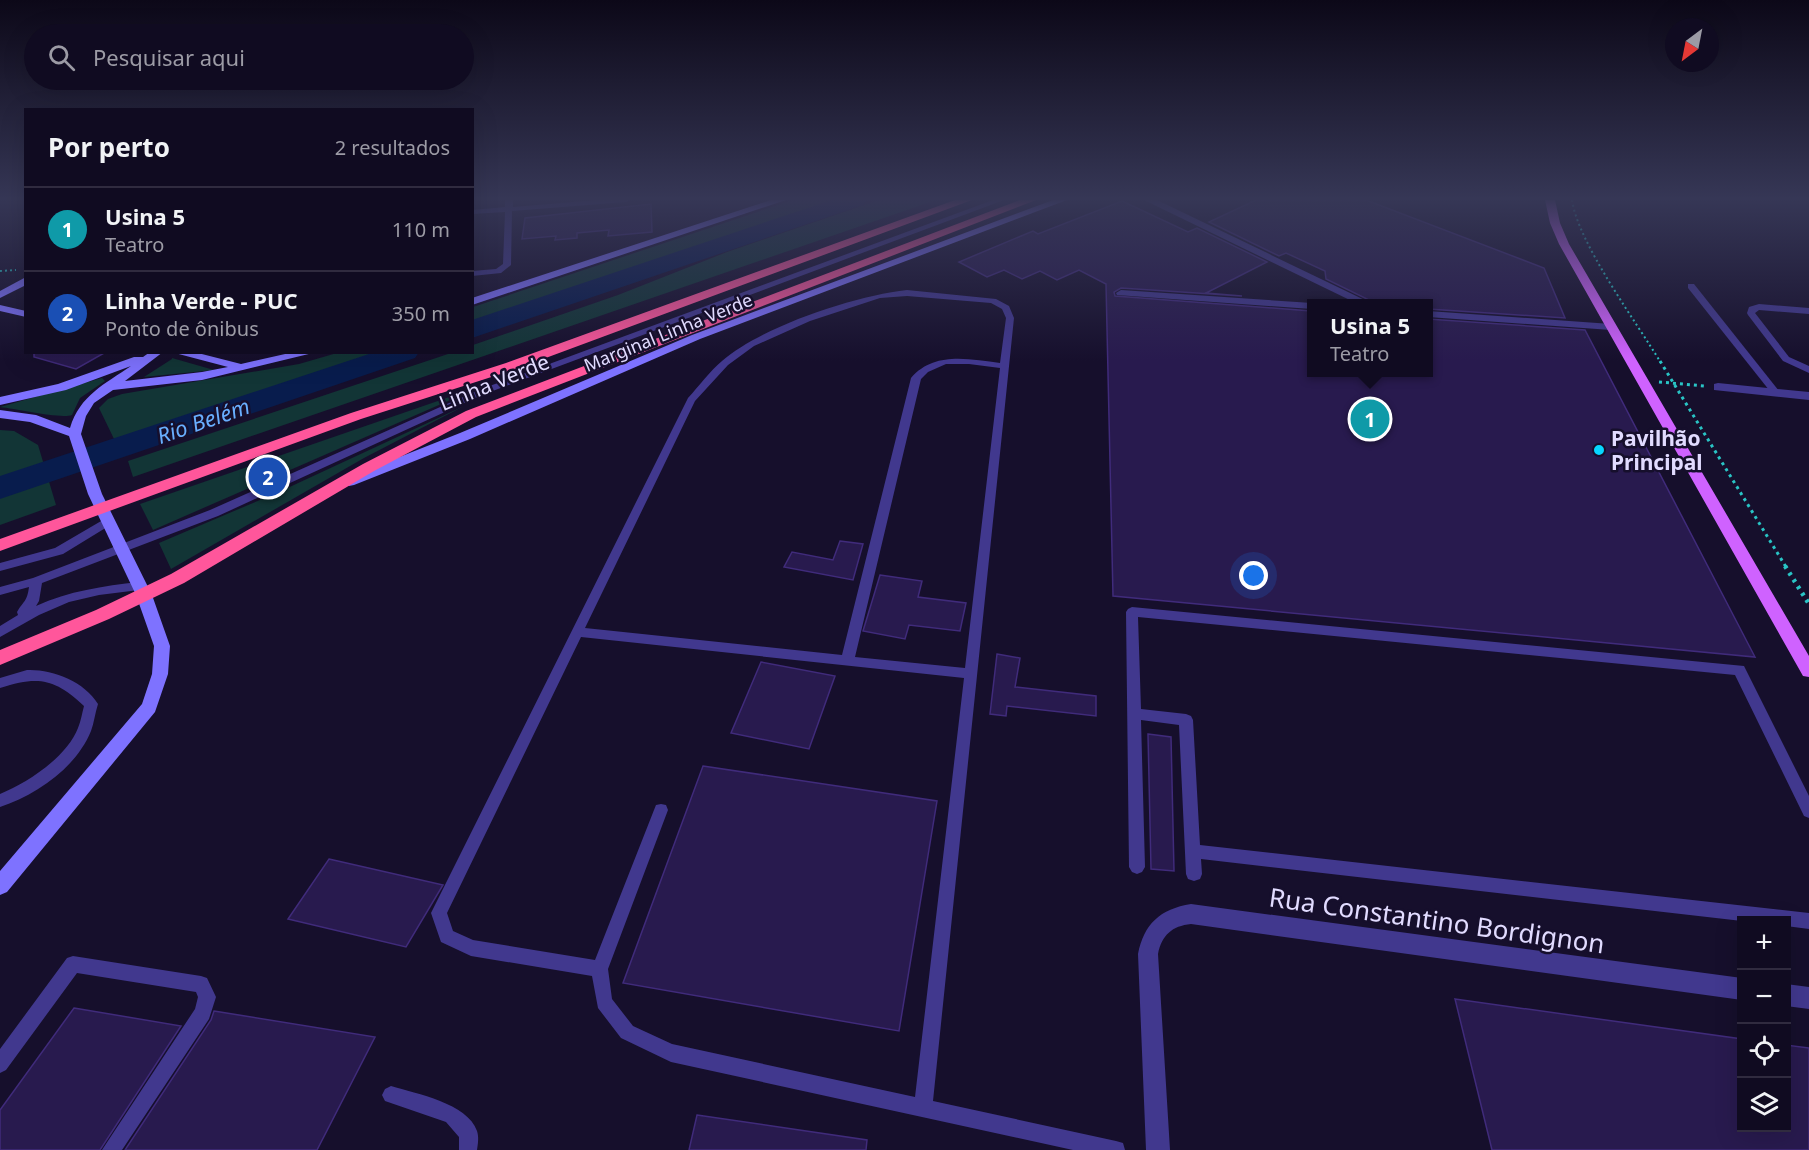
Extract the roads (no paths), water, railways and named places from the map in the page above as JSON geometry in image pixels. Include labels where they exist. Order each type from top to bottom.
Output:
[{"type":"highway","name":"Linha Verde","points":[[0,545],[105,515],[356,416],[512,366],[819,254]]},
{"type":"highway","name":"Linha Verde","points":[[0,658],[231,548],[418,439],[471,414],[890,254]]},
{"type":"main road","points":[[474,301],[618,254]]},
{"type":"main road","name":"Marginal Linha Verde","points":[[324,492],[465,436],[696,338],[920,254]]},
{"type":"main road","points":[[1569,254],[1809,671]]},
{"type":"main road","points":[[0,296],[24,281]]},
{"type":"main road","points":[[0,308],[24,314]]},
{"type":"main road","points":[[0,401],[62,387],[151,354]]},
{"type":"main road","points":[[0,886],[149,707],[160,674],[162,646],[141,591],[95,494],[75,434],[84,408],[109,386],[153,354]]},
{"type":"main road","points":[[183,354],[217,363],[251,366]]},
{"type":"main road","points":[[109,386],[202,376],[303,354]]},
{"type":"main road","points":[[0,414],[32,418],[75,434]]},
{"type":"street","points":[[1263,254],[1359,299]]},
{"type":"street","points":[[1120,293],[1307,306]]},
{"type":"street","points":[[1433,315],[1611,327]]},
{"type":"street","points":[[1718,387],[1809,396]]},
{"type":"street","name":"Rua Constantino Bordignon","points":[[1158,1150],[1148,954],[1150,942],[1161,923],[1170,918],[1191,914],[1737,988]]},
{"type":"street","points":[[1791,996],[1809,999]]},
{"type":"lane","points":[[474,274],[498,271],[507,265],[507,254]]},
{"type":"lane","points":[[0,591],[36,581],[122,550],[255,496],[479,393],[855,254]]},
{"type":"lane","points":[[1691,286],[1776,393]]},
{"type":"lane","points":[[600,969],[471,948],[447,936],[439,913],[691,400],[725,363],[752,344],[807,319],[879,296],[918,294],[993,301],[1006,308],[1010,318],[923,1107]]},
{"type":"lane","points":[[1809,311],[1759,307],[1752,309],[1751,313],[1786,359],[1809,370]]},
{"type":"lane","points":[[848,661],[916,378],[924,368],[939,362],[1005,366]]},
{"type":"lane","points":[[2,566],[59,550],[105,515]]},
{"type":"lane","points":[[2,566],[26,570],[36,581]]},
{"type":"lane","points":[[0,600],[36,581]]},
{"type":"lane","points":[[12,624],[33,601],[36,581]]},
{"type":"lane","points":[[0,632],[40,607],[71,596],[141,591]]},
{"type":"lane","points":[[1137,867],[1132,612],[1739,670],[1809,811]]},
{"type":"lane","points":[[577,632],[971,674]]},
{"type":"lane","points":[[0,683],[38,674],[56,677],[72,686],[91,704],[83,734],[46,775],[19,794],[0,801]]},
{"type":"lane","points":[[1133,714],[1186,720],[1194,874]]},
{"type":"lane","points":[[662,810],[600,969],[604,1002],[627,1032],[671,1053],[1116,1150]]},
{"type":"lane","points":[[1193,851],[1809,921]]},
{"type":"lane","points":[[0,1064],[73,964],[201,984],[207,997],[203,1013],[111,1150]]},
{"type":"lane","points":[[391,1095],[452,1115],[469,1134],[468,1150]]},
{"type":"waterway","name":"Rio Belém","points":[[474,329],[697,254]]},
{"type":"waterway","name":"Rio Belém","points":[[0,488],[399,354]]},
{"type":"place","name":"Usina 5","points":[[1370,419]]},
{"type":"place","name":"Pavilhão Principal","points":[[1599,450]]},
{"type":"place","name":"Linha Verde - PUC","points":[[268,477]]}]
